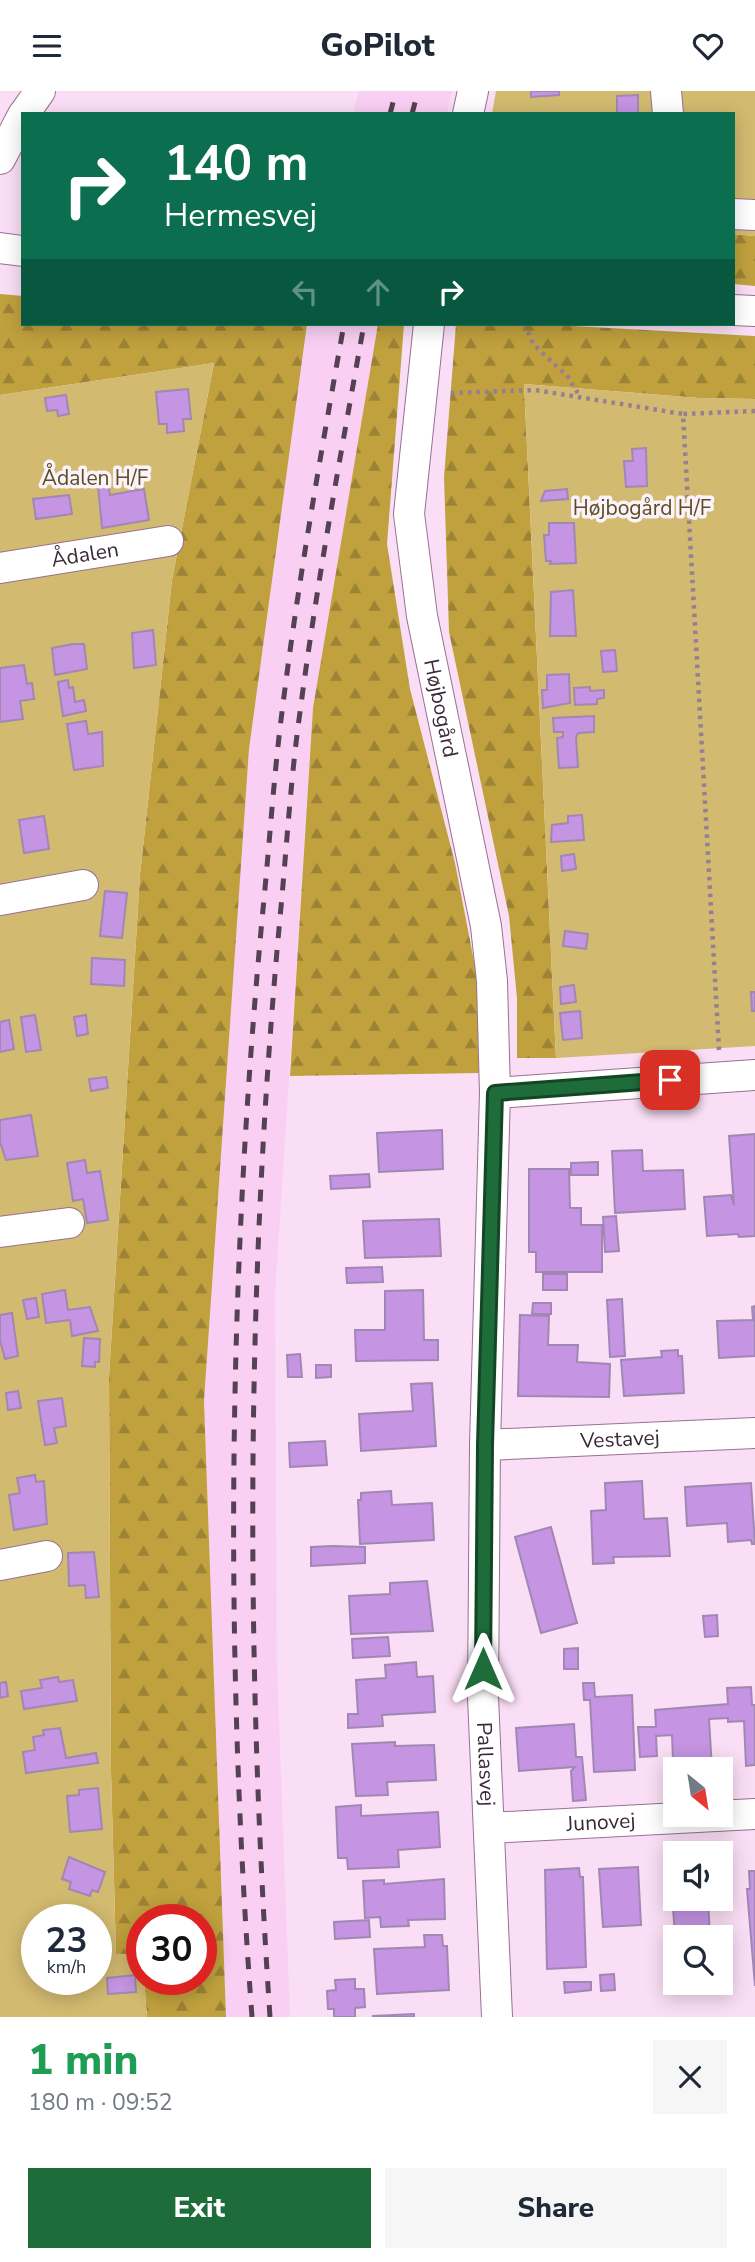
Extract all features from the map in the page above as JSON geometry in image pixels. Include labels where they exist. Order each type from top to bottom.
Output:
[{"type":"street","points":[[24,112],[40,91]]},
{"type":"street","points":[[468,112],[473,91]]},
{"type":"street","points":[[666,91],[668,112]]},
{"type":"street","points":[[0,159],[21,118]]},
{"type":"street","points":[[735,214],[755,215]]},
{"type":"street","points":[[0,248],[21,251]]},
{"type":"street","points":[[735,310],[755,311]]},
{"type":"street","name":"Højbogård","points":[[429,326],[409,515],[422,615],[486,926],[492,981],[495,1093]]},
{"type":"street","name":"Ådalen","points":[[0,568],[168,541]]},
{"type":"street","points":[[0,900],[82,885]]},
{"type":"street","points":[[495,1093],[755,1075]]},
{"type":"street","name":"Pallasvej","points":[[495,1093],[485,1445],[483,1697],[498,2017]]},
{"type":"street","points":[[0,1232],[69,1223]]},
{"type":"street","name":"Vestavej","points":[[485,1445],[755,1433]]},
{"type":"street","points":[[0,1565],[47,1556]]},
{"type":"street","name":"Junovej","points":[[489,1828],[755,1814]]},
{"type":"path","points":[[526,326],[533,344],[568,377],[581,398]]},
{"type":"path","points":[[422,394],[535,390],[683,414],[755,411]]},
{"type":"path","points":[[683,414],[720,1077]]},
{"type":"shaded area","points":[[359,91],[452,91],[447,112],[354,112]]},
{"type":"shaded area","points":[[307,326],[378,326],[313,708],[275,1295],[277,1667],[290,2017],[226,2017],[204,1401],[249,748]]},
{"type":"green space","points":[[496,91],[755,91],[755,236],[735,234],[735,112],[492,112]]},
{"type":"green space","points":[[735,234],[755,236],[755,286],[735,284]]},
{"type":"green space","points":[[0,294],[21,296],[21,326],[307,326],[249,749],[204,1401],[226,2017],[147,2017],[145,1995],[217,1995],[217,1904],[126,1904],[126,1954],[116,1954],[111,1771],[109,1377],[140,875],[172,580],[214,363],[0,395]]},
{"type":"green space","points":[[378,326],[404,326],[387,544],[410,689],[455,863],[478,982],[479,1073],[290,1076],[313,708]]},
{"type":"green space","points":[[456,326],[573,326],[755,336],[755,399],[699,398],[524,384],[556,1058],[517,1058],[517,998],[509,916],[449,632],[444,477]]},
{"type":"green space","name":"Ådalen H/F","points":[[214,363],[172,580],[140,875],[109,1377],[111,1771],[116,1954],[126,1954],[126,1995],[145,1995],[147,2017],[0,2017],[0,395]]},
{"type":"green space","name":"Højbogård H/F","points":[[524,384],[699,398],[755,399],[755,1046],[556,1058]]},
{"type":"building","points":[[531,91],[559,91],[559,95],[531,97]]},
{"type":"building","points":[[638,95],[638,112],[617,112],[617,96]]},
{"type":"building","points":[[188,389],[191,419],[183,419],[184,431],[167,433],[167,424],[159,424],[156,392]]},
{"type":"building","points":[[66,395],[69,414],[58,416],[57,410],[47,411],[45,398]]},
{"type":"building","points":[[646,448],[647,486],[626,487],[624,461],[633,461],[632,449]]},
{"type":"building","points":[[108,484],[110,495],[144,489],[149,520],[102,528],[98,486]]},
{"type":"building","points":[[567,489],[568,499],[541,501],[545,491]]},
{"type":"building","points":[[69,495],[72,514],[36,519],[33,499]]},
{"type":"building","points":[[549,523],[574,523],[576,563],[550,564],[551,561],[546,561],[544,535],[549,535]]},
{"type":"building","points":[[573,590],[576,636],[550,636],[551,592]]},
{"type":"building","points":[[153,630],[156,665],[134,668],[132,633]]},
{"type":"building","points":[[84,644],[87,669],[55,675],[52,648]]},
{"type":"building","points":[[615,650],[617,671],[603,672],[601,651]]},
{"type":"building","points":[[24,665],[27,684],[32,683],[34,699],[20,701],[23,719],[0,722],[0,668]]},
{"type":"building","points":[[569,674],[570,703],[543,708],[542,690],[547,690],[547,675]]},
{"type":"building","points":[[68,680],[69,688],[73,687],[75,702],[84,700],[86,711],[63,716],[58,682]]},
{"type":"building","points":[[590,687],[590,691],[604,690],[604,698],[597,699],[597,704],[575,705],[574,688]]},
{"type":"building","points":[[594,716],[594,732],[578,733],[576,738],[578,767],[559,768],[557,738],[563,737],[563,732],[554,732],[553,718]]},
{"type":"building","points":[[86,721],[88,734],[102,732],[103,766],[74,770],[67,724]]},
{"type":"building","points":[[582,815],[584,840],[551,842],[552,825],[568,823],[568,816]]},
{"type":"building","points":[[44,816],[49,849],[24,853],[19,820]]},
{"type":"building","points":[[574,854],[576,869],[562,871],[561,856]]},
{"type":"building","points":[[105,891],[127,893],[122,938],[100,936]]},
{"type":"building","points":[[565,931],[588,934],[586,949],[563,946]]},
{"type":"building","points":[[92,958],[125,960],[124,986],[91,984]]},
{"type":"building","points":[[574,985],[576,1002],[561,1004],[560,987]]},
{"type":"building","points":[[751,992],[755,992],[755,1011],[752,1011]]},
{"type":"building","points":[[580,1011],[582,1038],[563,1040],[560,1013]]},
{"type":"building","points":[[35,1015],[41,1050],[26,1052],[21,1017]]},
{"type":"building","points":[[86,1015],[88,1034],[77,1036],[74,1017]]},
{"type":"building","points":[[9,1020],[14,1049],[0,1052],[0,1022]]},
{"type":"building","points":[[106,1077],[108,1088],[91,1091],[89,1079]]},
{"type":"building","points":[[31,1115],[38,1156],[6,1160],[0,1142],[0,1120]]},
{"type":"building","points":[[442,1130],[443,1169],[379,1172],[377,1133]]},
{"type":"building","points":[[755,1134],[755,1236],[707,1236],[704,1197],[731,1195],[734,1205],[729,1136]]},
{"type":"building","points":[[642,1150],[643,1171],[683,1170],[685,1209],[615,1213],[612,1151]]},
{"type":"building","points":[[85,1160],[87,1173],[100,1171],[108,1220],[87,1223],[83,1199],[73,1201],[67,1163]]},
{"type":"building","points":[[598,1162],[598,1175],[571,1175],[571,1163]]},
{"type":"building","points":[[529,1169],[569,1169],[570,1208],[581,1208],[581,1225],[602,1225],[602,1272],[536,1272],[536,1252],[529,1252]]},
{"type":"building","points":[[369,1174],[370,1187],[331,1189],[330,1176]]},
{"type":"building","points":[[616,1216],[619,1251],[605,1252],[603,1217]]},
{"type":"building","points":[[439,1219],[441,1256],[365,1258],[363,1221]]},
{"type":"building","points":[[382,1267],[383,1282],[347,1283],[346,1268]]},
{"type":"building","points":[[543,1274],[567,1274],[567,1290],[543,1290]]},
{"type":"building","points":[[65,1290],[68,1310],[90,1307],[98,1331],[72,1336],[70,1320],[46,1323],[42,1294]]},
{"type":"building","points":[[423,1290],[424,1340],[438,1340],[438,1360],[356,1361],[355,1330],[385,1330],[385,1291]]},
{"type":"building","points":[[36,1298],[39,1317],[27,1319],[23,1300]]},
{"type":"building","points":[[622,1299],[625,1356],[610,1357],[607,1300]]},
{"type":"building","points":[[533,1303],[551,1303],[551,1314],[532,1314]]},
{"type":"building","points":[[755,1306],[755,1356],[719,1358],[717,1321],[753,1320],[752,1307]]},
{"type":"building","points":[[12,1313],[18,1356],[5,1359],[0,1340],[0,1315]]},
{"type":"building","points":[[520,1315],[549,1316],[548,1345],[578,1345],[577,1362],[610,1364],[609,1397],[518,1396]]},
{"type":"building","points":[[84,1338],[100,1339],[99,1362],[95,1362],[95,1367],[82,1366]]},
{"type":"building","points":[[678,1350],[678,1356],[682,1356],[684,1393],[624,1396],[621,1360],[662,1357],[661,1351]]},
{"type":"building","points":[[300,1354],[302,1377],[288,1377],[287,1355]]},
{"type":"building","points":[[316,1365],[331,1365],[331,1377],[316,1378]]},
{"type":"building","points":[[432,1383],[436,1446],[361,1451],[359,1414],[413,1411],[411,1384]]},
{"type":"building","points":[[18,1391],[21,1408],[8,1410],[6,1393]]},
{"type":"building","points":[[62,1398],[66,1426],[54,1428],[57,1443],[45,1445],[38,1401]]},
{"type":"building","points":[[325,1441],[327,1465],[290,1467],[289,1443]]},
{"type":"building","points":[[35,1475],[36,1482],[44,1481],[47,1524],[14,1530],[9,1495],[20,1493],[17,1478]]},
{"type":"building","points":[[642,1481],[644,1519],[667,1518],[670,1556],[613,1557],[614,1563],[593,1564],[591,1511],[606,1510],[605,1483]]},
{"type":"building","points":[[751,1483],[755,1544],[752,1544],[751,1540],[728,1542],[727,1523],[687,1526],[685,1487]]},
{"type":"building","points":[[391,1491],[392,1505],[432,1503],[434,1540],[360,1544],[358,1500],[361,1500],[361,1493]]},
{"type":"building","points":[[551,1527],[577,1623],[541,1633],[515,1537]]},
{"type":"building","points":[[311,1547],[365,1547],[365,1563],[311,1566]]},
{"type":"building","points":[[94,1552],[99,1597],[86,1598],[85,1585],[69,1586],[68,1553]]},
{"type":"building","points":[[427,1581],[433,1631],[351,1634],[349,1596],[390,1594],[390,1583]]},
{"type":"building","points":[[717,1615],[718,1636],[705,1637],[703,1616]]},
{"type":"building","points":[[388,1637],[390,1656],[353,1658],[352,1639]]},
{"type":"building","points":[[578,1648],[578,1669],[564,1669],[564,1649]]},
{"type":"building","points":[[416,1662],[417,1677],[433,1676],[435,1712],[382,1715],[383,1726],[348,1728],[348,1714],[358,1714],[356,1680],[386,1678],[385,1665]]},
{"type":"building","points":[[58,1677],[59,1682],[73,1680],[77,1701],[24,1709],[21,1691],[42,1688],[40,1680]]},
{"type":"building","points":[[6,1682],[8,1696],[0,1698],[0,1683]]},
{"type":"building","points":[[583,1683],[594,1683],[595,1697],[632,1695],[635,1770],[594,1772],[590,1700],[584,1700]]},
{"type":"building","points":[[751,1687],[752,1705],[755,1705],[755,1765],[746,1766],[744,1721],[728,1722],[728,1718],[709,1719],[711,1757],[673,1757],[672,1735],[656,1736],[657,1756],[640,1757],[638,1727],[656,1727],[655,1710],[728,1704],[727,1688]]},
{"type":"building","points":[[574,1724],[576,1757],[582,1757],[586,1800],[573,1801],[571,1771],[575,1767],[519,1771],[516,1728]]},
{"type":"building","points":[[60,1728],[66,1758],[96,1753],[98,1763],[26,1773],[23,1752],[35,1750],[33,1737],[44,1735],[43,1730]]},
{"type":"building","points":[[395,1742],[395,1746],[434,1745],[436,1780],[387,1782],[388,1795],[356,1796],[352,1744]]},
{"type":"building","points":[[98,1788],[102,1829],[70,1832],[67,1796],[79,1795],[79,1790]]},
{"type":"building","points":[[361,1805],[361,1816],[438,1812],[440,1847],[398,1850],[399,1867],[348,1869],[347,1858],[338,1858],[336,1807]]},
{"type":"building","points":[[69,1857],[105,1872],[98,1892],[92,1890],[90,1896],[69,1889],[71,1882],[62,1879]]},
{"type":"building","points":[[638,1867],[641,1925],[603,1927],[599,1869]]},
{"type":"building","points":[[579,1868],[580,1877],[583,1877],[586,1967],[547,1969],[545,1870]]},
{"type":"building","points":[[749,1871],[755,1871],[755,1986],[747,1889],[750,1889]]},
{"type":"building","points":[[444,1879],[445,1919],[408,1920],[409,1926],[381,1927],[380,1917],[365,1918],[363,1881],[384,1880],[384,1884]]},
{"type":"building","points":[[673,1911],[709,1911],[709,1925],[674,1925]]},
{"type":"building","points":[[369,1920],[370,1937],[335,1939],[334,1922]]},
{"type":"building","points":[[424,1935],[442,1935],[443,1946],[447,1946],[449,1990],[377,1994],[374,1949],[425,1947]]},
{"type":"building","points":[[614,1974],[615,1990],[601,1991],[600,1975]]},
{"type":"building","points":[[126,1976],[126,1993],[112,1994],[112,1977]]},
{"type":"building","points":[[355,1979],[355,1989],[364,1989],[365,2007],[355,2008],[355,2017],[334,2017],[334,2009],[328,2009],[327,1991],[336,1990],[335,1980]]},
{"type":"building","points":[[564,1982],[591,1982],[591,1990],[565,1993]]},
{"type":"building","points":[[414,2014],[414,2017],[373,2017],[373,2016]]},
{"type":"railway","points":[[391,112],[396,91]]},
{"type":"railway","points":[[413,112],[418,91]]},
{"type":"railway","points":[[252,2017],[243,1877],[234,1597],[237,1318],[243,1178],[252,1039],[279,735],[318,469],[344,326]]},
{"type":"railway","points":[[270,2017],[256,1739],[253,1601],[253,1462],[261,1185],[269,1046],[297,736],[322,566],[364,326]]},
{"type":"route","points":[[483,1669],[485,1445],[495,1093],[670,1080]]}]
